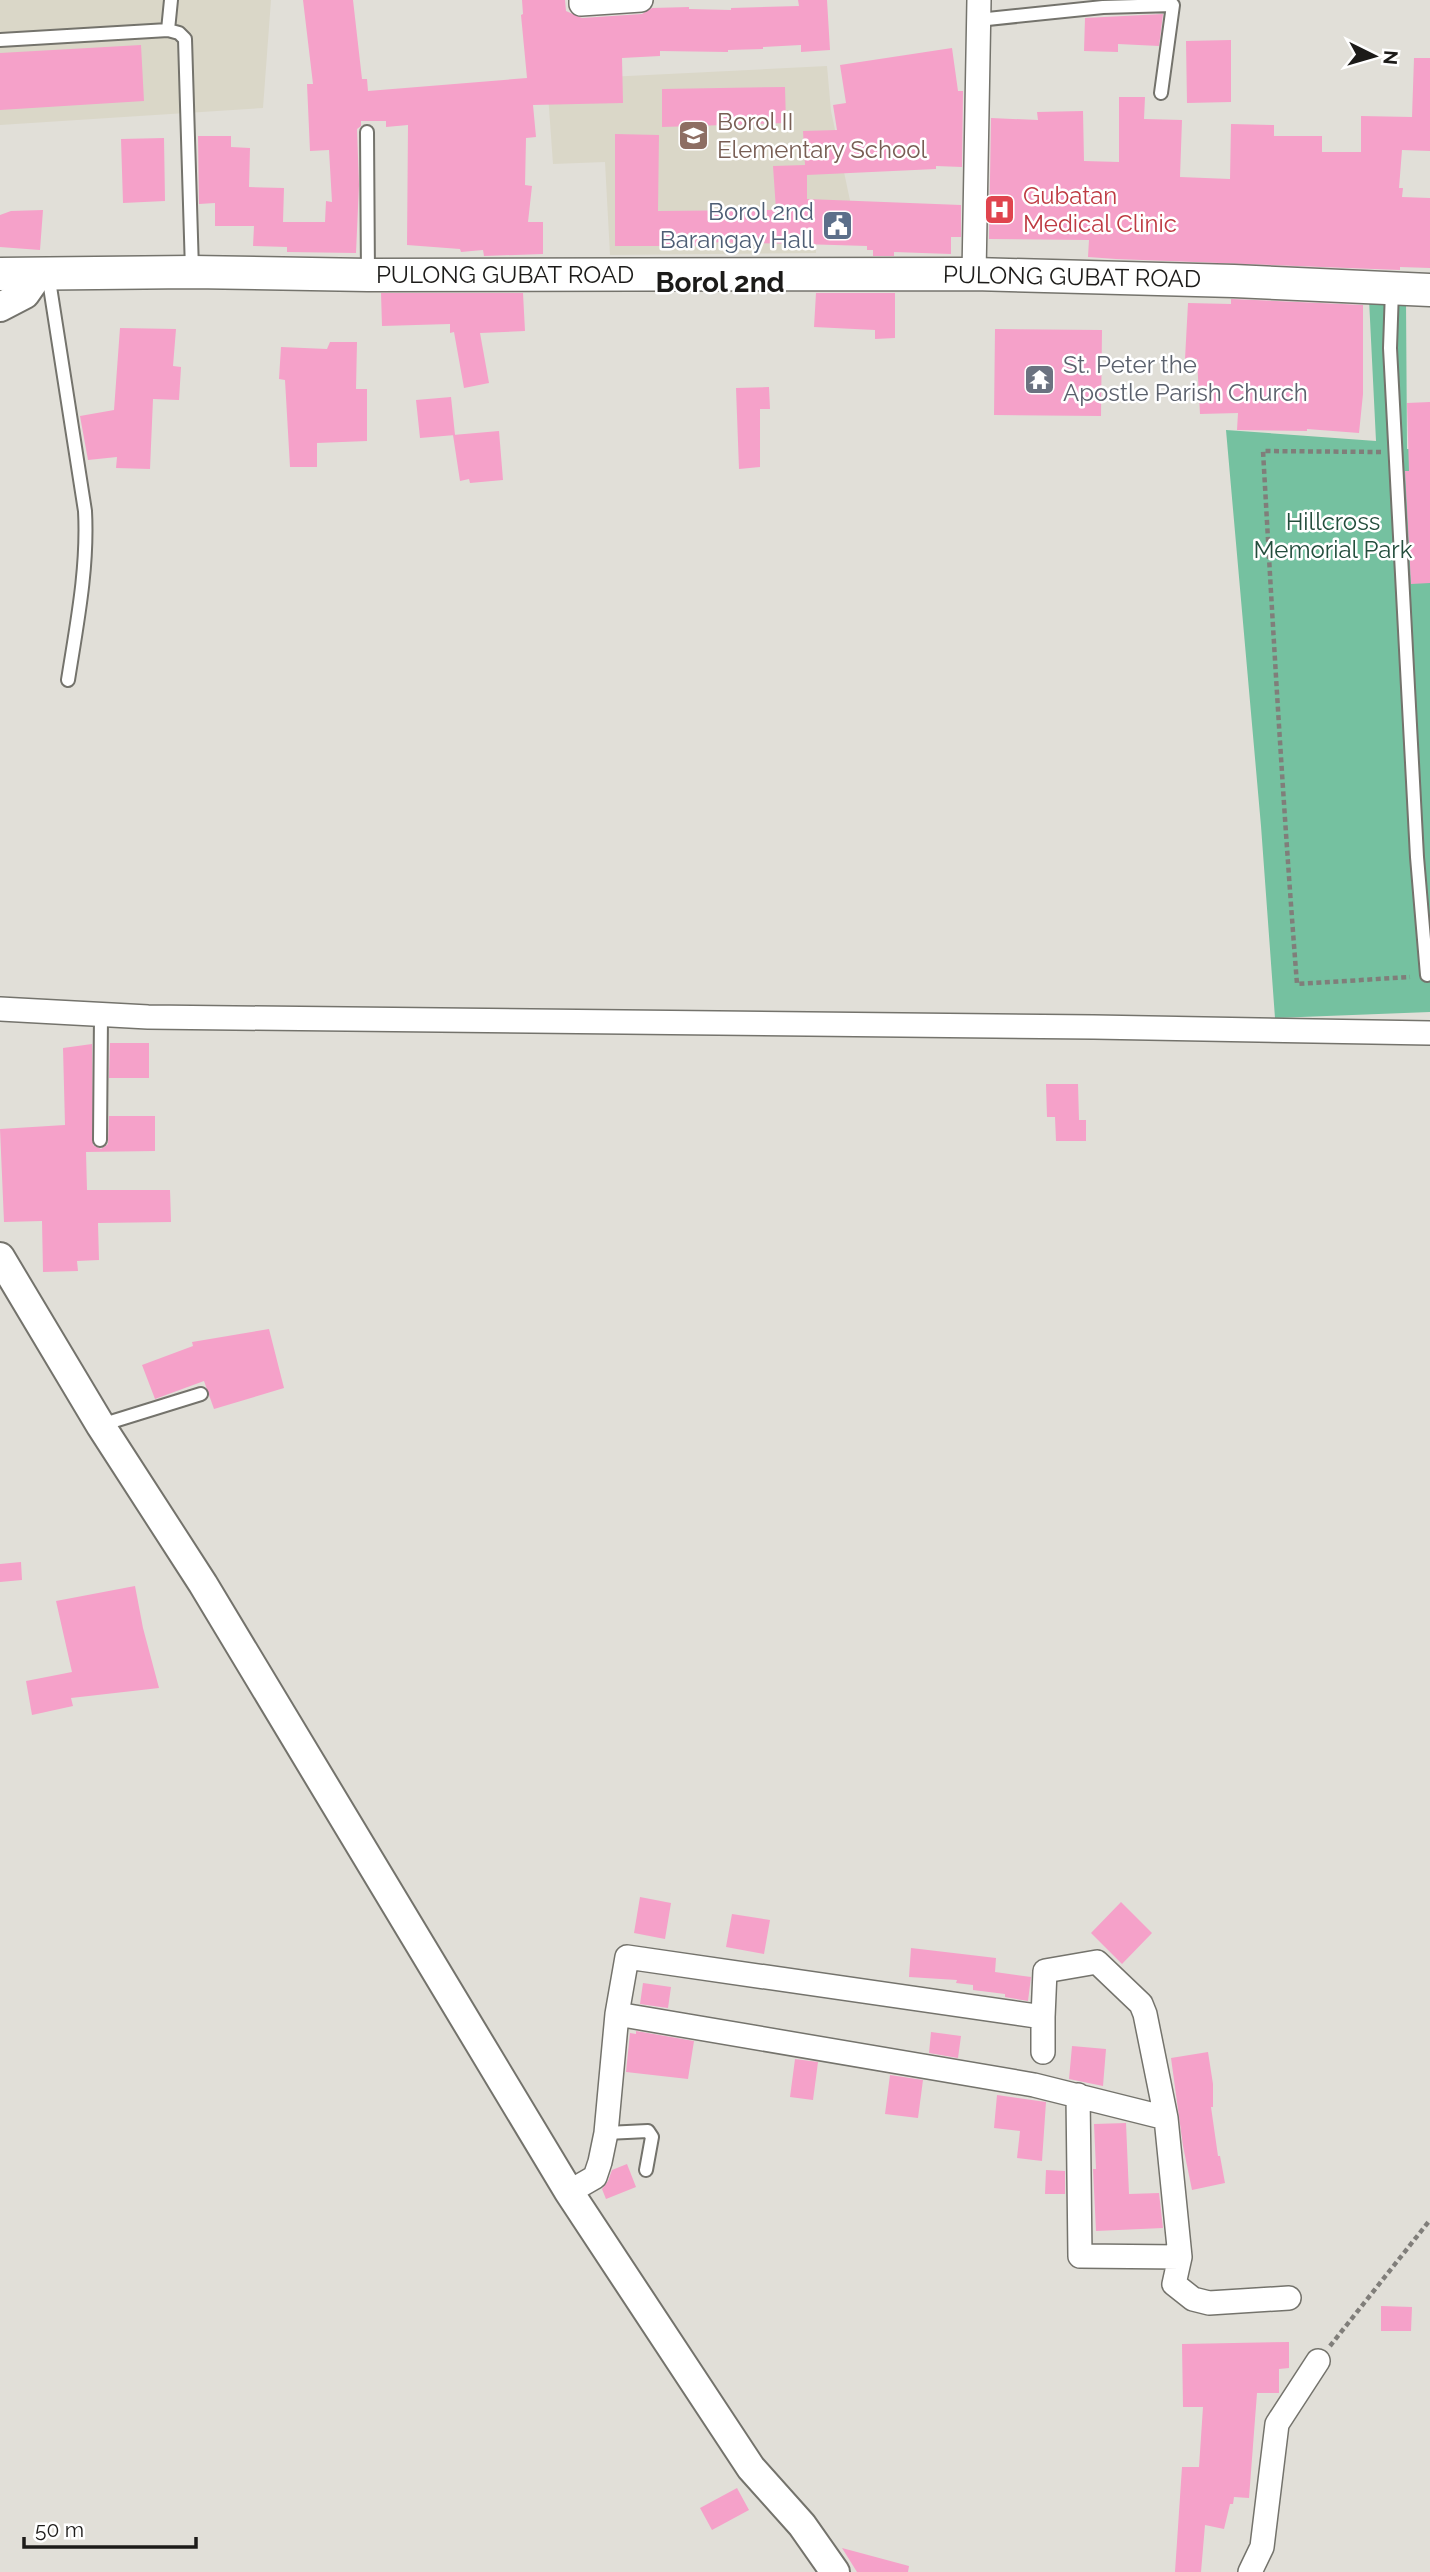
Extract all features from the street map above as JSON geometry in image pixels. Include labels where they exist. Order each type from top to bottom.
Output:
[{"type":"main road","name":"PULONG GUBAT ROAD","points":[[0,274],[974,274],[1430,290]]},
{"type":"street","points":[[581,0],[581,4],[641,0]]},
{"type":"street","points":[[974,274],[978,10]]},
{"type":"street","points":[[0,307],[25,294],[43,274]]},
{"type":"street","points":[[0,1009],[101,1015],[1108,1027],[1430,1034]]},
{"type":"street","points":[[0,1258],[101,1426],[203,1584],[569,2192],[751,2468],[802,2525],[835,2572]]},
{"type":"street","points":[[569,2192],[595,2176],[606,2133],[617,2014],[627,1957],[1043,2017]]},
{"type":"street","points":[[1043,2052],[1045,1971],[1097,1962],[1141,2004],[1166,2118],[1180,2257],[1174,2284],[1193,2299],[1209,2303],[1289,2298]]},
{"type":"street","points":[[617,2014],[1078,2095],[1166,2118]]},
{"type":"street","points":[[1078,2095],[1080,2256],[1180,2257]]},
{"type":"street","points":[[1250,2572],[1262,2547],[1277,2424],[1318,2361]]},
{"type":"lane","points":[[168,30],[171,0]]},
{"type":"lane","points":[[978,10],[1103,3],[1173,5],[1161,93]]},
{"type":"lane","points":[[0,40],[168,30],[179,33],[185,39],[192,272]]},
{"type":"lane","points":[[367,132],[368,275]]},
{"type":"lane","points":[[43,274],[85,511],[83,580],[68,680]]},
{"type":"lane","points":[[1392,288],[1390,348],[1427,975]]},
{"type":"lane","points":[[100,1140],[101,1015]]},
{"type":"lane","points":[[101,1426],[201,1394]]},
{"type":"lane","points":[[606,2133],[648,2131],[652,2137],[646,2169]]},
{"type":"path","points":[[1396,452],[1263,451],[1276,688],[1297,984],[1427,975]]},
{"type":"path","points":[[1318,2361],[1430,2220]]},
{"type":"shaded area","points":[[0,0],[271,0],[263,108],[0,125]]},
{"type":"shaded area","name":"Borol II Elementary School","points":[[827,66],[831,111],[851,205],[815,205],[816,253],[610,255],[605,162],[553,164],[547,80]]},
{"type":"green space","name":"Hillcross Memorial Park","points":[[1369,299],[1406,300],[1407,449],[1430,448],[1430,1012],[1275,1018],[1226,430],[1376,441]]},
{"type":"building","points":[[303,0],[353,0],[362,79],[367,79],[368,91],[527,78],[522,0],[565,0],[566,11],[582,18],[642,14],[652,8],[731,10],[799,6],[798,0],[827,0],[830,50],[801,52],[801,45],[728,52],[660,51],[660,56],[622,58],[623,103],[533,105],[536,137],[526,138],[525,185],[532,186],[528,222],[543,222],[543,254],[484,256],[483,250],[461,252],[460,249],[407,245],[408,125],[386,127],[386,121],[361,121],[361,126],[357,129],[359,185],[356,253],[287,252],[287,247],[253,246],[254,226],[215,226],[215,203],[199,204],[198,136],[231,136],[231,147],[250,148],[249,187],[284,188],[283,222],[325,222],[326,201],[332,202],[329,150],[310,151],[307,84],[313,84]]},
{"type":"building","points":[[1163,14],[1159,46],[1118,44],[1118,52],[1084,51],[1085,18]]},
{"type":"building","points":[[1231,40],[1231,102],[1187,103],[1186,41]]},
{"type":"building","points":[[141,45],[144,101],[0,110],[0,53]]},
{"type":"building","points":[[952,48],[958,91],[963,91],[962,167],[936,166],[936,169],[807,175],[807,199],[961,205],[961,237],[951,237],[951,254],[894,252],[894,256],[873,256],[873,250],[867,250],[867,246],[801,244],[699,242],[699,246],[615,246],[615,134],[659,135],[658,211],[776,210],[773,166],[805,165],[803,131],[837,130],[833,105],[846,103],[840,65]]},
{"type":"building","points":[[1414,58],[1430,58],[1430,151],[1402,150],[1399,188],[1403,188],[1402,197],[1430,198],[1430,268],[1400,267],[1400,270],[1116,259],[1088,257],[1089,240],[989,239],[991,118],[1038,120],[1037,112],[1083,111],[1084,161],[1119,162],[1119,97],[1145,97],[1144,119],[1182,120],[1180,177],[1230,179],[1231,124],[1274,125],[1274,136],[1322,136],[1322,152],[1361,152],[1361,116],[1412,117]]},
{"type":"building","points":[[785,87],[786,123],[662,127],[662,89]]},
{"type":"building","points":[[164,138],[165,201],[123,203],[121,139]]},
{"type":"building","points":[[43,210],[40,250],[0,247],[0,215],[11,211]]},
{"type":"building","points":[[381,293],[523,293],[525,331],[480,333],[489,383],[464,388],[454,332],[450,333],[450,324],[382,326]]},
{"type":"building","points":[[816,293],[895,293],[895,338],[875,339],[875,330],[814,327]]},
{"type":"building","points":[[1231,299],[1363,305],[1363,394],[1359,433],[1307,429],[1237,430],[1238,413],[1200,414],[1197,359],[1185,359],[1188,303],[1231,304]]},
{"type":"building","points":[[120,328],[176,329],[173,366],[181,367],[179,400],[153,399],[150,469],[116,468],[117,457],[88,460],[80,416],[114,410]]},
{"type":"building","points":[[995,329],[1102,330],[1101,416],[994,415]]},
{"type":"building","points":[[330,342],[357,342],[356,389],[367,389],[367,441],[317,443],[317,467],[290,467],[285,380],[279,379],[281,347],[327,349]]},
{"type":"building","points":[[769,387],[770,409],[760,409],[760,467],[739,469],[736,388]]},
{"type":"building","points":[[451,397],[455,435],[420,438],[416,400]]},
{"type":"building","points":[[1430,402],[1430,583],[1411,584],[1405,471],[1409,471],[1407,403]]},
{"type":"building","points":[[499,431],[503,480],[470,483],[469,479],[460,481],[453,435]]},
{"type":"building","points":[[110,1043],[149,1043],[149,1078],[109,1078]]},
{"type":"building","points":[[92,1044],[93,1145],[101,1149],[108,1144],[109,1116],[155,1116],[155,1151],[86,1152],[87,1190],[170,1190],[171,1222],[98,1223],[99,1260],[77,1261],[78,1271],[43,1272],[42,1221],[4,1222],[0,1129],[65,1125],[63,1048]]},
{"type":"building","points":[[1046,1084],[1078,1084],[1079,1120],[1086,1120],[1086,1141],[1056,1141],[1055,1117],[1047,1117]]},
{"type":"building","points":[[269,1329],[284,1388],[214,1409],[204,1381],[155,1399],[142,1365],[193,1346],[192,1342]]},
{"type":"building","points":[[21,1562],[22,1580],[0,1582],[0,1564]]},
{"type":"building","points":[[135,1586],[159,1688],[71,1698],[73,1706],[32,1715],[26,1681],[72,1672],[56,1601]]},
{"type":"building","points":[[640,1897],[671,1903],[665,1939],[634,1933]]},
{"type":"building","points":[[1121,1902],[1152,1933],[1122,1964],[1091,1933]]},
{"type":"building","points":[[732,1914],[770,1920],[764,1954],[726,1947]]},
{"type":"building","points":[[911,1948],[996,1958],[995,1972],[1031,1977],[1028,2001],[1005,1997],[1005,1994],[973,1990],[973,1985],[956,1983],[957,1980],[909,1977]]},
{"type":"building","points":[[643,1983],[671,1987],[668,2008],[640,2004]]},
{"type":"building","points":[[636,2031],[694,2041],[688,2079],[626,2072],[630,2033],[636,2034]]},
{"type":"building","points":[[931,2032],[961,2036],[958,2058],[929,2053]]},
{"type":"building","points":[[1072,2046],[1106,2049],[1103,2086],[1069,2079]]},
{"type":"building","points":[[1208,2052],[1213,2084],[1211,2107],[1225,2183],[1192,2190],[1171,2058]]},
{"type":"building","points":[[795,2059],[818,2062],[813,2100],[790,2097]]},
{"type":"building","points":[[890,2075],[923,2080],[918,2118],[885,2114]]},
{"type":"building","points":[[997,2095],[1046,2102],[1042,2161],[1017,2158],[1020,2131],[994,2128]]},
{"type":"building","points":[[1126,2123],[1129,2194],[1159,2193],[1163,2228],[1096,2231],[1094,2124]]},
{"type":"building","points":[[627,2164],[636,2187],[606,2199],[602,2189],[612,2170]]},
{"type":"building","points":[[1046,2170],[1065,2171],[1065,2194],[1045,2194]]},
{"type":"building","points":[[1381,2306],[1412,2307],[1411,2331],[1381,2331]]},
{"type":"building","points":[[1289,2342],[1289,2368],[1279,2369],[1279,2393],[1257,2393],[1249,2498],[1234,2497],[1224,2529],[1205,2525],[1201,2572],[1175,2572],[1182,2467],[1199,2467],[1203,2407],[1183,2407],[1182,2344]]},
{"type":"building","points":[[737,2488],[749,2510],[712,2530],[700,2508]]},
{"type":"building","points":[[842,2548],[909,2566],[908,2572],[857,2572]]},
{"type":"place","name":"Borol II Elementary School","points":[[694,136]]},
{"type":"place","name":"Gubatan Medical Clinic","points":[[1000,210]]},
{"type":"place","name":"Borol 2nd Barangay Hall","points":[[837,226]]},
{"type":"place","name":"St. Peter the Apostle Parish Church","points":[[1040,379]]},
{"type":"district","name":"Borol 2nd","points":[[720,282]]}]
